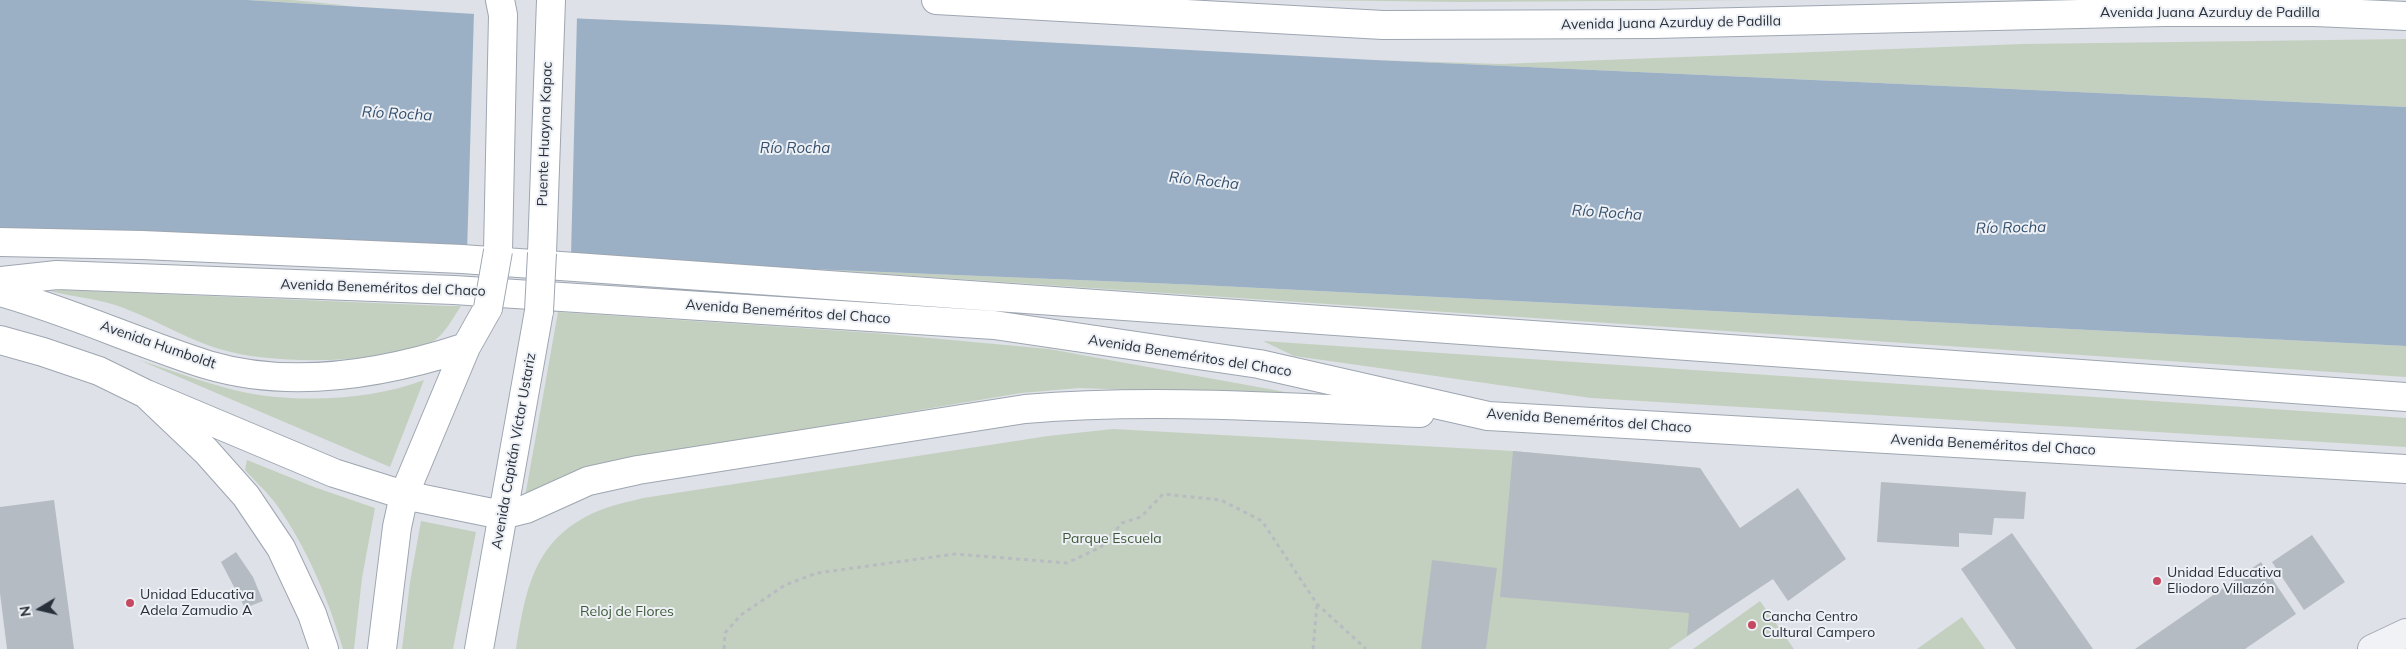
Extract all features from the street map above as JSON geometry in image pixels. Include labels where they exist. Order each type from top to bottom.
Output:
[{"type":"main road","name":"Avenida Juana Azurduy de Padilla","points":[[936,0],[1383,25],[1654,24],[2165,12],[2316,12],[2406,16]]},
{"type":"main road","points":[[382,649],[397,527],[404,495],[466,347],[488,308],[498,251],[502,7]]},
{"type":"main road","name":"Puente Huayna Kapac","points":[[542,253],[550,8]]},
{"type":"main road","points":[[0,242],[152,245],[472,260],[2406,397]]},
{"type":"main road","name":"Avenida Capitán Víctor Ustariz","points":[[479,649],[539,311],[542,253]]},
{"type":"main road","name":"Avenida Beneméritos del Chaco","points":[[0,281],[57,275],[454,290],[994,325],[1259,364],[1488,416],[2406,468]]},
{"type":"main road","name":"Avenida Humboldt","points":[[0,292],[33,301],[209,365],[255,373],[298,378],[376,372],[424,361],[466,347]]},
{"type":"main road","points":[[0,340],[99,371],[146,394],[210,419],[301,461],[404,495],[502,515],[526,509],[588,481],[638,470],[1026,410],[1072,405],[1159,403],[1488,416]]},
{"type":"main road","points":[[146,394],[206,451],[246,496],[281,548],[312,614],[324,649]]},
{"type":"street","points":[[2372,649],[2406,633]]},
{"type":"path","points":[[724,649],[725,632],[741,615],[785,585],[817,573],[955,554],[1067,563],[1101,547],[1122,523],[1141,518],[1163,494],[1221,500],[1262,521],[1317,604],[1366,649]]},
{"type":"path","points":[[1313,649],[1317,604]]},
{"type":"green space","points":[[247,0],[292,0],[352,6]]},
{"type":"green space","points":[[1311,0],[1765,0],[1459,2]]},
{"type":"green space","points":[[2406,39],[2406,107],[1374,60],[1500,64],[2022,44]]},
{"type":"green space","points":[[810,269],[1200,285],[2406,346],[2406,377]]},
{"type":"green space","points":[[63,290],[461,306],[445,330],[437,338],[413,349],[360,358],[331,360],[274,359],[227,351],[188,337],[117,306],[98,300],[49,291]]},
{"type":"green space","points":[[558,312],[875,333],[1049,349],[1313,397],[1079,388],[1021,393],[599,464],[563,476],[525,497]]},
{"type":"green space","points":[[1263,341],[2406,418],[2406,447],[1591,398],[1294,356]]},
{"type":"green space","points":[[139,360],[234,390],[304,399],[355,396],[403,387],[424,380],[390,467]]},
{"type":"green space","name":"Parque Escuela","points":[[1113,429],[1513,451],[1700,468],[1772,578],[1669,649],[516,649],[529,586],[547,550],[560,535],[577,522],[603,509],[643,498],[1048,436]]},
{"type":"green space","points":[[247,460],[314,487],[375,508],[362,578],[354,649],[343,649],[331,611],[307,556],[276,504],[245,470]]},
{"type":"green space","points":[[421,521],[476,532],[453,649],[402,649],[410,582]]},
{"type":"green space","name":"Cancha Centro Cultural Campero","points":[[1760,601],[1794,649],[1693,649]]},
{"type":"green space","points":[[1962,617],[1985,649],[1917,649]]},
{"type":"water","name":"Río Rocha","points":[[0,0],[247,0],[475,14],[728,25],[1374,60],[2406,107],[2406,346],[1200,285],[810,269],[571,254],[0,228]]},
{"type":"pier","points":[[474,12],[577,16],[571,256],[467,253]]},
{"type":"building","points":[[1513,451],[1700,468],[1740,528],[1798,488],[1846,559],[1788,601],[1773,579],[1687,636],[1689,613],[1500,597]]},
{"type":"building","points":[[1881,482],[2026,492],[2024,519],[1994,518],[1992,535],[1959,533],[1959,547],[1877,542]]},
{"type":"building","points":[[54,500],[74,649],[7,649],[0,593],[0,507]]},
{"type":"building","points":[[2012,533],[2093,649],[2016,649],[1961,569]]},
{"type":"building","points":[[2312,535],[2345,582],[2304,610],[2272,562]]},
{"type":"building","points":[[236,552],[253,577],[263,601],[245,608],[221,562]]},
{"type":"building","points":[[1432,560],[1497,568],[1486,649],[1421,649]]},
{"type":"building","points":[[2261,562],[2296,614],[2245,649],[2135,649]]},
{"type":"place","name":"Unidad Educativa Eliodoro Villazón","points":[[2157,581]]},
{"type":"place","name":"Unidad Educativa Adela Zamudio A","points":[[130,603]]},
{"type":"place","name":"Cancha Centro Cultural Campero","points":[[1752,625]]},
{"type":"park label","name":"Reloj de Flores","points":[[627,612]]}]
